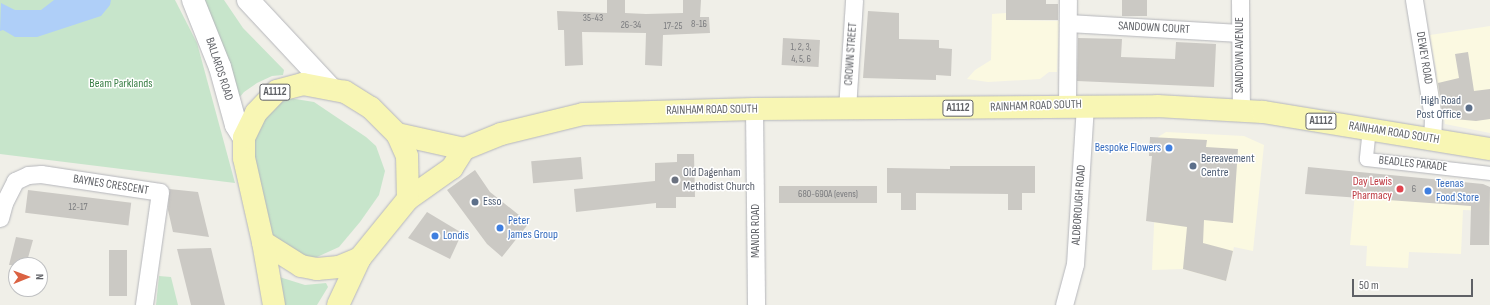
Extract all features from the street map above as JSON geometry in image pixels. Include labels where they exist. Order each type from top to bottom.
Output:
[{"type":"main road","name":"BALLARDS ROAD","points":[[194,0],[220,67],[236,125],[244,138]]},
{"type":"main road","points":[[248,0],[330,88]]},
{"type":"main road","name":"A1112","points":[[244,138],[256,113],[277,91],[303,84],[345,92],[371,108],[397,134],[407,156],[408,199]]},
{"type":"main road","name":"RAINHAM ROAD SOUTH","points":[[464,149],[501,134],[583,114],[754,109],[1076,105],[1241,111],[1368,128],[1490,149]]},
{"type":"main road","points":[[338,305],[360,258],[408,199],[452,168],[464,149],[397,134]]},
{"type":"main road","points":[[244,138],[248,180],[263,242],[274,305]]},
{"type":"main road","points":[[263,242],[301,266],[317,269],[339,267],[360,258]]},
{"type":"street","name":"CROWN STREET","points":[[847,109],[854,0]]},
{"type":"street","points":[[1068,0],[1068,23],[1076,105]]},
{"type":"street","name":"SANDOWN AVENUE","points":[[1240,0],[1241,111]]},
{"type":"street","name":"DEWEY ROAD","points":[[1414,0],[1434,117],[1432,140]]},
{"type":"street","name":"SANDOWN COURT","points":[[1068,23],[1240,33]]},
{"type":"street","name":"ALDBOROUGH ROAD","points":[[1064,305],[1074,264],[1076,105]]},
{"type":"street","name":"MANOR ROAD","points":[[754,109],[756,305]]},
{"type":"street","name":"BEADLES PARADE","points":[[1368,128],[1366,159],[1490,173]]},
{"type":"street","name":"BAYNES CRESCENT","points":[[0,218],[4,203],[15,181],[28,176],[41,174],[160,192],[144,305]]},
{"type":"shaded area","points":[[1006,13],[1006,20],[1059,21],[1057,72],[1049,72],[1040,79],[988,82],[967,79],[975,70],[991,60],[992,14]]},
{"type":"shaded area","points":[[1490,26],[1490,133],[1445,124],[1444,118],[1436,117],[1428,78],[1437,75],[1430,35]]},
{"type":"shaded area","points":[[1166,132],[1244,136],[1264,145],[1253,251],[1234,247],[1226,281],[1183,269],[1152,270],[1158,137]]},
{"type":"shaded area","points":[[1357,173],[1488,187],[1490,211],[1463,210],[1461,254],[1409,252],[1408,268],[1366,266],[1367,246],[1350,245]]},
{"type":"green space","name":"Beam Parklands","points":[[0,0],[175,0],[197,43],[235,183],[0,154]]},
{"type":"green space","points":[[194,0],[224,0],[243,28],[284,70],[283,75],[272,76],[257,83],[244,92],[233,105]]},
{"type":"green space","points":[[289,98],[314,102],[366,137],[376,146],[385,171],[379,195],[360,222],[339,247],[317,257],[304,257],[272,241],[246,153],[267,107]]},
{"type":"green space","points":[[273,275],[305,285],[326,283],[328,287],[317,305],[275,305]]},
{"type":"green space","points":[[159,276],[171,277],[178,305],[156,305]]},
{"type":"water","points":[[54,0],[111,0],[110,5],[101,16],[37,37],[15,37],[3,30],[0,31],[1,3],[15,10],[41,10]]},
{"type":"building","points":[[607,0],[625,0],[625,13],[646,14],[683,13],[683,0],[701,0],[700,17],[709,17],[710,33],[663,35],[662,66],[645,65],[646,33],[582,32],[583,65],[565,66],[564,30],[558,30],[557,11],[607,13]]},
{"type":"building","points":[[1006,0],[1046,0],[1046,4],[1058,4],[1058,20],[1006,20]]},
{"type":"building","points":[[1122,0],[1147,0],[1147,16],[1122,16]]},
{"type":"building","points":[[868,11],[899,13],[899,39],[939,40],[939,48],[952,49],[951,76],[936,75],[936,80],[863,78]]},
{"type":"building","points":[[783,38],[820,40],[819,67],[782,65]]},
{"type":"building","points":[[1078,38],[1122,39],[1121,57],[1175,59],[1176,42],[1216,44],[1214,87],[1077,81]]},
{"type":"building","points":[[1468,52],[1474,91],[1490,89],[1490,119],[1476,121],[1443,118],[1438,83],[1459,78],[1455,54]]},
{"type":"building","points":[[1150,137],[1207,140],[1206,147],[1238,149],[1233,223],[1204,220],[1203,243],[1233,251],[1226,281],[1183,269],[1187,227],[1146,221],[1152,156],[1149,156]]},
{"type":"building","points":[[677,154],[694,154],[695,197],[676,197],[676,208],[656,208],[656,203],[576,212],[574,189],[655,181],[655,163],[677,162]]},
{"type":"building","points":[[581,157],[583,179],[533,183],[531,161]]},
{"type":"building","points":[[950,166],[1035,166],[1035,193],[1022,193],[1022,210],[1008,210],[1008,194],[916,193],[916,210],[901,210],[901,193],[887,193],[887,168],[950,169]]},
{"type":"building","points":[[1308,167],[1483,184],[1490,187],[1489,245],[1470,245],[1471,206],[1305,194]]},
{"type":"building","points":[[475,170],[490,192],[529,223],[502,257],[487,244],[447,190]]},
{"type":"building","points":[[779,186],[877,186],[877,203],[779,203]]},
{"type":"building","points":[[169,189],[198,192],[209,237],[173,232],[168,210]]},
{"type":"building","points":[[28,190],[131,203],[128,226],[25,213]]},
{"type":"building","name":"Londis","points":[[427,212],[462,233],[450,259],[408,238]]},
{"type":"building","points":[[16,237],[33,240],[28,257],[11,257]]},
{"type":"building","points":[[211,248],[225,305],[191,305],[177,249]]},
{"type":"building","points":[[109,250],[127,250],[127,296],[109,296]]},
{"type":"place","name":"High Road Post Office","points":[[1469,108]]},
{"type":"place","name":"Bespoke Flowers","points":[[1169,148]]},
{"type":"place","name":"Bereavement Centre","points":[[1193,166]]},
{"type":"place","name":"Old Dagenham Methodist Church","points":[[675,180]]},
{"type":"place","name":"Day Lewis Pharmacy","points":[[1400,189]]},
{"type":"place","name":"Teenas Food Store","points":[[1428,191]]},
{"type":"place","name":"Esso","points":[[475,202]]},
{"type":"place","name":"Peter James Group","points":[[500,228]]},
{"type":"place","name":"Londis","points":[[435,236]]}]
